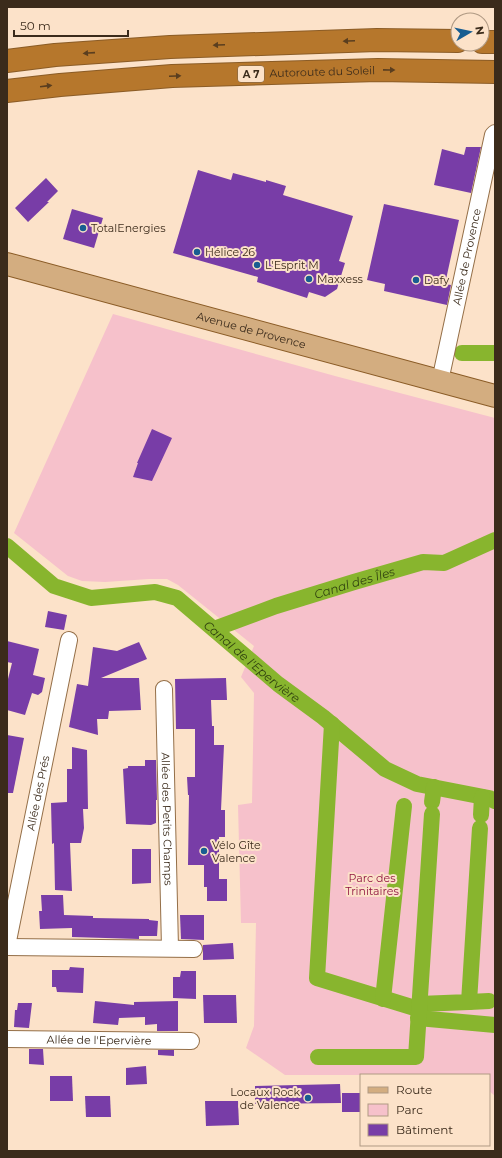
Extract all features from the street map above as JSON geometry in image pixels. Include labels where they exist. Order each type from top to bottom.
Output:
[{"type":"highway","points":[[7,61],[55,55],[170,47],[376,40],[450,41]]},
{"type":"highway","name":"Autoroute du Soleil","points":[[7,91],[172,76],[378,70],[495,72]]},
{"type":"main road","name":"Avenue de Provence","points":[[7,264],[495,396]]},
{"type":"street","name":"Allée de Provence","points":[[440,381],[493,134],[495,133]]},
{"type":"street","name":"Allée des Prés","points":[[7,947],[69,640]]},
{"type":"street","name":"Allée des Petits Champs","points":[[164,689],[170,948]]},
{"type":"street","points":[[7,947],[194,948]]},
{"type":"street","name":"Allée de l'Epervière","points":[[7,1039],[191,1041]]},
{"type":"green space","name":"Parc des Trinitaires","points":[[113,314],[335,376],[495,418],[495,1096],[490,1092],[490,1074],[285,1075],[246,1048],[254,1026],[256,923],[241,923],[238,805],[252,803],[254,693],[241,677],[254,646],[178,585],[167,579],[105,582],[82,581],[68,576],[14,533]]},
{"type":"building","points":[[466,147],[481,147],[471,193],[434,185],[442,149],[464,155]]},
{"type":"building","points":[[198,170],[231,180],[233,173],[266,182],[266,180],[286,186],[283,195],[353,216],[339,261],[345,263],[337,289],[325,297],[309,292],[307,298],[257,282],[258,277],[173,253]]},
{"type":"building","points":[[46,178],[58,191],[28,222],[15,208]]},
{"type":"building","points":[[384,204],[459,220],[445,284],[451,285],[447,305],[384,291],[385,284],[367,280]]},
{"type":"building","points":[[72,209],[103,218],[94,248],[63,239]]},
{"type":"building","points":[[152,429],[172,438],[152,481],[133,477],[137,463]]},
{"type":"building","points":[[48,611],[67,615],[64,630],[45,627]]},
{"type":"building","points":[[7,641],[39,649],[33,675],[45,678],[42,692],[38,695],[32,693],[25,715],[7,710],[7,683],[12,663],[7,662]]},
{"type":"building","points":[[139,642],[147,659],[101,678],[139,678],[141,710],[109,711],[108,719],[97,719],[98,735],[69,727],[77,684],[88,686],[93,647],[117,651]]},
{"type":"building","points":[[226,678],[227,700],[211,700],[212,726],[214,726],[214,745],[224,745],[221,810],[225,810],[225,837],[219,837],[219,879],[227,879],[227,901],[207,901],[207,887],[204,887],[204,865],[188,865],[189,795],[187,777],[195,777],[195,729],[176,729],[175,679]]},
{"type":"building","points":[[7,735],[24,738],[13,793],[7,793]]},
{"type":"building","points":[[72,747],[87,750],[88,809],[83,809],[84,828],[81,843],[70,843],[72,891],[55,890],[51,803],[67,802],[67,769],[72,769]]},
{"type":"building","points":[[145,760],[156,760],[156,823],[151,825],[126,824],[123,769],[128,768],[128,766],[145,766]]},
{"type":"building","points":[[132,849],[151,849],[151,883],[132,884]]},
{"type":"building","points":[[41,895],[63,895],[64,915],[93,916],[93,918],[149,919],[158,921],[157,936],[139,936],[139,939],[72,937],[72,928],[40,929],[39,911],[42,911]]},
{"type":"building","points":[[180,915],[204,915],[204,940],[181,939]]},
{"type":"building","points":[[233,943],[234,959],[203,960],[203,945]]},
{"type":"building","points":[[70,967],[84,968],[83,993],[57,992],[56,987],[52,987],[52,970],[69,970]]},
{"type":"building","points":[[181,971],[196,971],[196,999],[173,998],[173,977],[180,977]]},
{"type":"building","points":[[203,995],[236,995],[237,1023],[204,1023]]},
{"type":"building","points":[[95,1001],[134,1005],[134,1002],[178,1001],[178,1031],[157,1031],[157,1024],[145,1025],[145,1017],[119,1018],[118,1025],[93,1023]]},
{"type":"building","points":[[18,1003],[32,1003],[29,1028],[14,1027],[15,1010],[17,1010]]},
{"type":"building","points":[[29,1049],[43,1049],[44,1065],[29,1064]]},
{"type":"building","points":[[158,1050],[174,1050],[174,1056],[158,1055]]},
{"type":"building","points":[[146,1066],[147,1084],[126,1085],[126,1068]]},
{"type":"building","points":[[50,1076],[72,1076],[73,1101],[50,1101]]},
{"type":"building","name":"Locaux Rock de Valence","points":[[340,1084],[341,1103],[255,1104],[255,1086]]},
{"type":"building","points":[[342,1093],[360,1093],[360,1112],[342,1112]]},
{"type":"building","points":[[85,1096],[110,1096],[111,1117],[86,1117]]},
{"type":"building","points":[[205,1101],[238,1101],[239,1125],[206,1126]]},
{"type":"waterway","points":[[462,353],[495,353]]},
{"type":"waterway","name":"Canal des Îles","points":[[214,629],[276,606],[423,562],[444,563],[495,540]]},
{"type":"waterway","name":"Canal de l'Epervière","points":[[7,546],[54,586],[91,598],[155,592],[177,598],[278,684],[323,717],[385,769],[417,784],[489,798],[495,801]]},
{"type":"waterway","points":[[332,724],[317,978],[418,1009]]},
{"type":"waterway","points":[[432,802],[434,787]]},
{"type":"waterway","points":[[481,815],[482,797]]},
{"type":"waterway","points":[[383,999],[404,806]]},
{"type":"waterway","points":[[318,1057],[416,1057],[432,814]]},
{"type":"waterway","points":[[419,1004],[469,1002],[480,828]]},
{"type":"waterway","points":[[469,1002],[489,1001]]},
{"type":"waterway","points":[[418,1018],[495,1025]]},
{"type":"place","name":"TotalEnergies","points":[[83,228]]},
{"type":"place","name":"Hélice 26","points":[[197,252]]},
{"type":"place","name":"L'Esprit M","points":[[257,265]]},
{"type":"place","name":"Maxxess","points":[[309,279]]},
{"type":"place","name":"Dafy","points":[[416,280]]},
{"type":"place","name":"Vélo Gîte Valence","points":[[204,851]]},
{"type":"place","name":"Locaux Rock de Valence","points":[[308,1098]]}]
